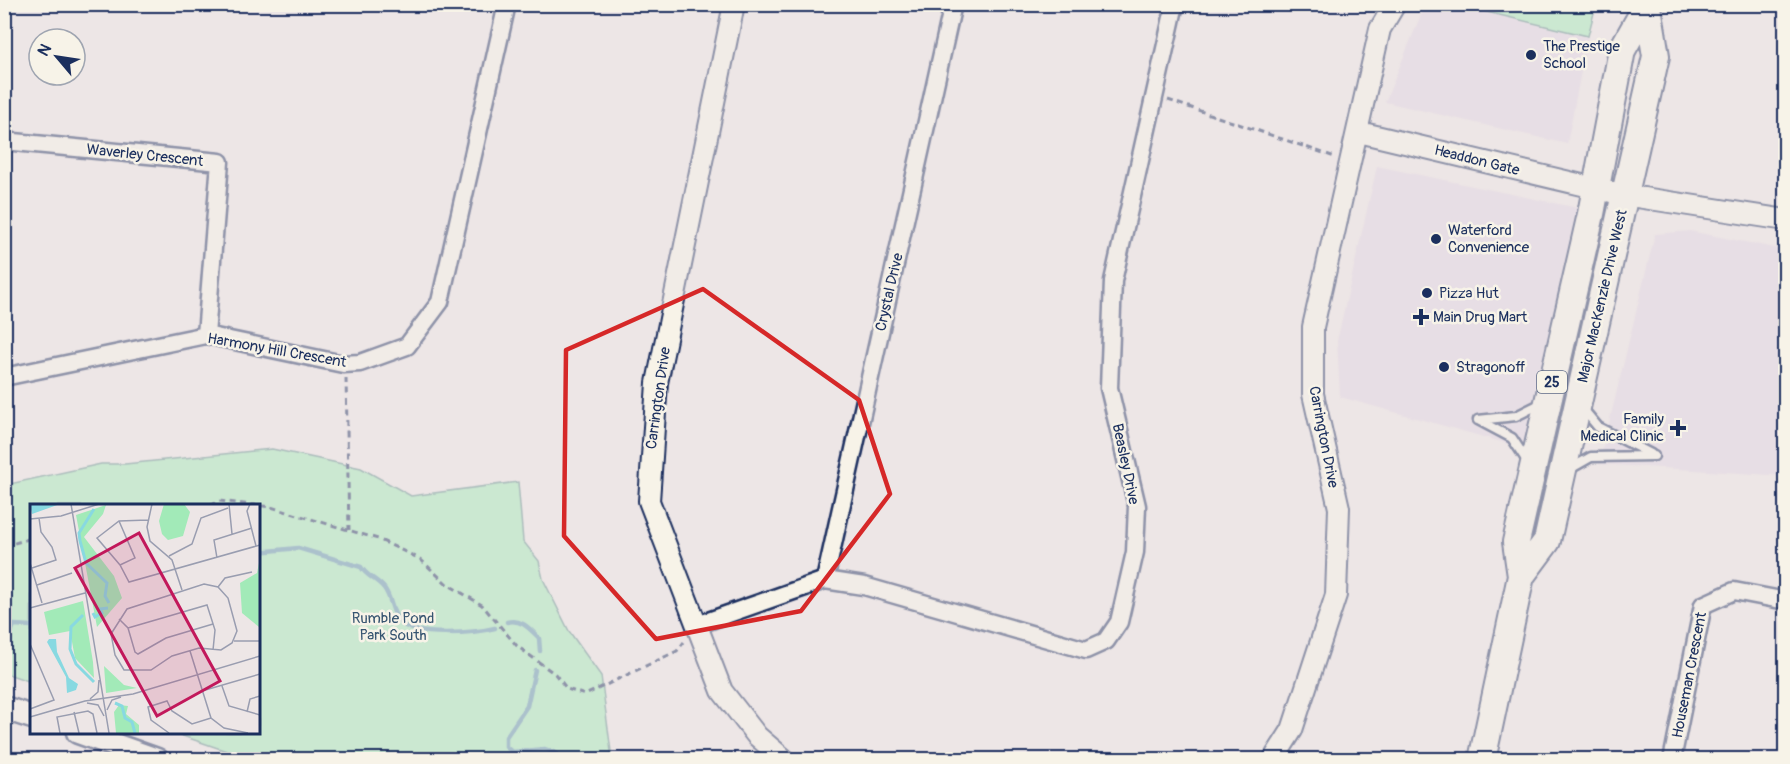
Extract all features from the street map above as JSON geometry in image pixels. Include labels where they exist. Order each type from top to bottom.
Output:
[{"type":"main road","name":"Major MacKenzie Drive West","points":[[1482,759],[1521,576],[1516,542],[1595,189],[1622,50],[1648,6]]},
{"type":"main road","name":"Major MacKenzie Drive West","points":[[1521,576],[1547,541],[1656,56],[1648,6]]},
{"type":"main road","points":[[4,708],[30,716]]},
{"type":"main road","points":[[84,734],[157,759]]},
{"type":"street","name":"Harmony Hill Crescent","points":[[4,377],[206,335],[346,364],[360,363],[407,346],[440,302],[507,4]]},
{"type":"street","name":"Carrington Drive","points":[[734,4],[657,383],[650,456],[649,501],[722,691],[757,736],[785,759]]},
{"type":"street","name":"Crystal Drive","points":[[825,580],[953,4]]},
{"type":"street","name":"Beasley Drive","points":[[697,625],[825,580],[864,586],[1086,650],[1106,641],[1119,622],[1135,552],[1137,506],[1109,388],[1113,281],[1175,4]]},
{"type":"street","name":"Carrington Drive","points":[[1273,759],[1292,730],[1336,595],[1339,508],[1313,394],[1313,327],[1359,132],[1380,29],[1395,4]]},
{"type":"street","name":"Headdon Gate","points":[[1359,132],[1624,195],[1785,220]]},
{"type":"street","name":"Waverley Crescent","points":[[4,141],[220,162],[206,335]]},
{"type":"street","name":"Houseman Crescent","points":[[1672,759],[1703,605],[1734,591],[1785,601]]},
{"type":"lane","points":[[1532,469],[1512,438],[1478,420],[1516,416],[1548,400]]},
{"type":"lane","points":[[1562,472],[1591,458],[1654,456],[1598,427],[1578,403]]},
{"type":"path","points":[[1155,95],[1351,162]]},
{"type":"path","points":[[346,364],[349,530]]},
{"type":"path","points":[[214,504],[219,501],[245,504]]},
{"type":"path","points":[[260,506],[378,539],[420,559],[447,584],[482,605],[506,633],[567,689],[585,695],[677,651],[697,625]]},
{"type":"path","points":[[4,546],[30,539]]},
{"type":"highlighted area","points":[[703,289],[859,400],[890,494],[801,611],[656,639],[564,536],[566,350]]},
{"type":"shaded area","points":[[1425,5],[1457,5],[1588,36],[1567,144],[1385,102]]},
{"type":"shaded area","points":[[1377,166],[1578,208],[1523,448],[1340,397],[1337,341]]},
{"type":"shaded area","points":[[1690,231],[1785,250],[1785,476],[1599,464],[1655,234]]},
{"type":"green space","points":[[1596,4],[1588,36],[1457,5]]},
{"type":"green space","name":"Rumble Pond Park South","points":[[272,449],[361,468],[411,496],[518,482],[523,541],[539,561],[543,579],[569,631],[601,676],[612,759],[250,759],[177,734],[260,734],[260,504],[30,504],[30,682],[5,673],[5,485],[101,464],[125,464]]},
{"type":"waterway","points":[[260,552],[298,548],[361,567],[384,588],[397,618],[408,627],[446,633],[495,628]]},
{"type":"waterway","points":[[507,622],[521,623],[529,628],[539,638],[540,651]]},
{"type":"waterway","points":[[4,639],[8,640],[14,625],[30,626]]},
{"type":"waterway","points":[[535,670],[527,706],[506,737],[506,747],[512,752],[545,749],[556,753],[558,760]]},
{"type":"place","name":"The Prestige School","points":[[1531,55]]},
{"type":"place","name":"Waterford Convenience","points":[[1436,239]]},
{"type":"place","name":"Pizza Hut","points":[[1427,293]]},
{"type":"place","name":"Main Drug Mart","points":[[1421,317]]},
{"type":"place","name":"Stragonoff","points":[[1444,367]]},
{"type":"place","name":"Family Medical Clinic","points":[[1678,428]]}]
